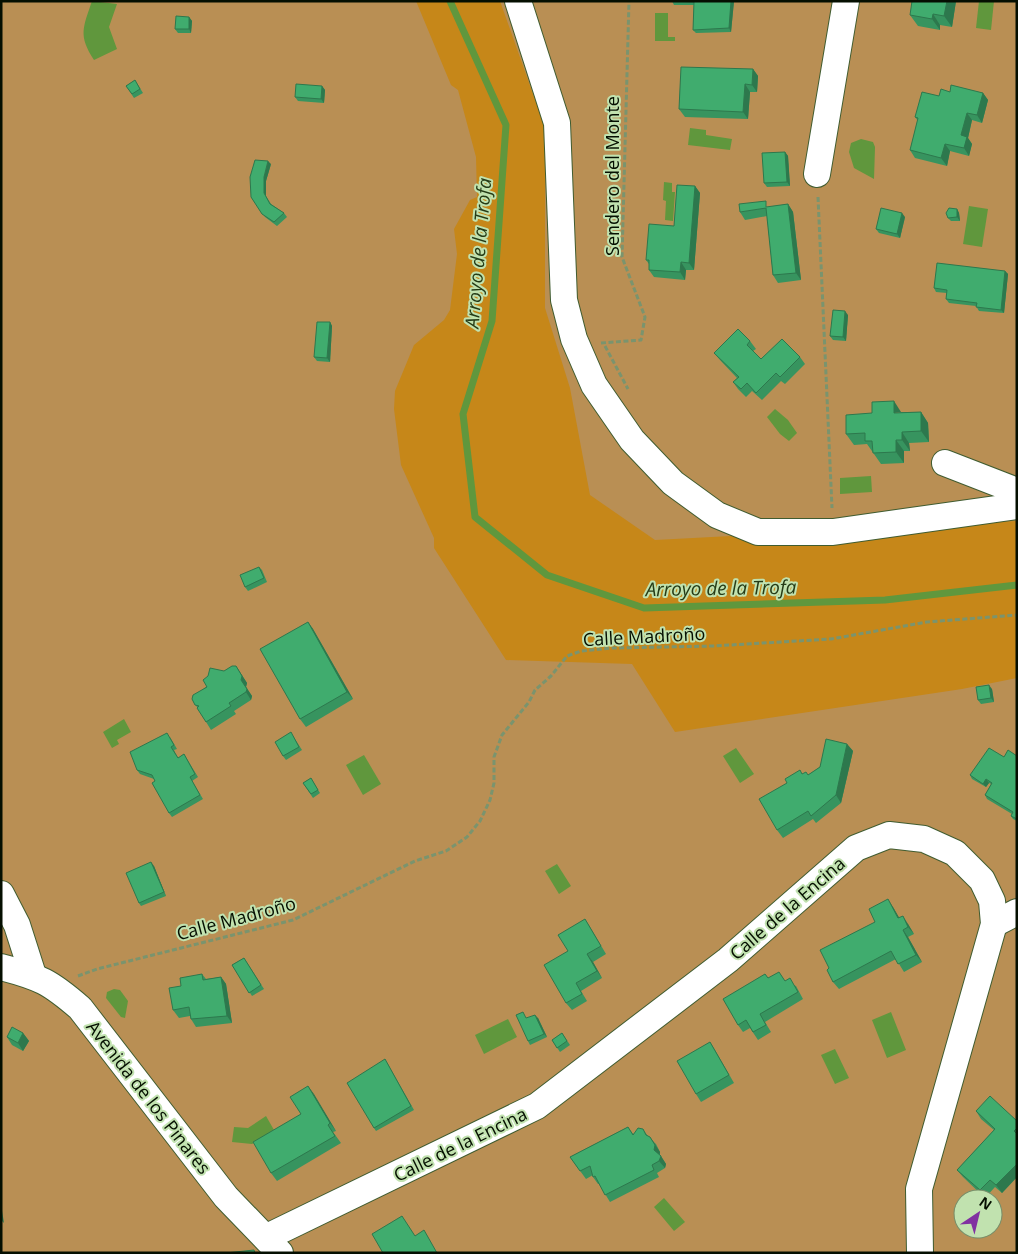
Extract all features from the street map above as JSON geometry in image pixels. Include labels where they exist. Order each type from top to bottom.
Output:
[{"type":"street","points":[[518,1],[557,123],[564,300],[574,339],[594,385],[632,440],[673,483],[717,515],[758,532],[833,532],[1017,506]]},
{"type":"street","points":[[818,174],[846,1]]},
{"type":"street","points":[[944,463],[1017,491]]},
{"type":"street","name":"Calle de la Encina","points":[[274,1245],[537,1106],[728,960],[856,848],[888,835],[924,839],[955,852],[982,880],[992,901],[994,924],[919,1189],[920,1253]]},
{"type":"street","points":[[1,894],[43,980]]},
{"type":"street","points":[[994,924],[1017,912]]},
{"type":"street","name":"Avenida de los Pinares","points":[[1,966],[43,980],[80,1008],[226,1197],[274,1245]]},
{"type":"path","name":"Sendero del Monte","points":[[574,339],[604,343],[641,340],[645,317],[622,257],[628,1]]},
{"type":"path","points":[[818,174],[833,532]]},
{"type":"path","name":"Calle Madroño","points":[[43,980],[97,969],[293,920],[415,860],[446,851],[467,836],[483,814],[492,792],[494,756],[502,736],[529,702],[535,690],[551,676],[566,656],[581,651],[613,648],[713,646],[831,639],[927,622],[1017,615]]},
{"type":"shaded area","points":[[1,1],[1017,1],[1017,1253],[1,1253]]},
{"type":"shaded area","points":[[92,1],[117,4],[109,27],[117,49],[94,60],[84,37],[84,25]]},
{"type":"shaded area","points":[[416,1],[500,1],[545,128],[545,308],[570,388],[590,495],[655,540],[1017,521],[1017,678],[962,689],[675,732],[632,664],[506,660],[434,548],[434,538],[401,465],[394,409],[395,391],[414,345],[444,320],[450,310],[457,254],[454,229],[470,200],[477,197],[476,157],[458,90],[451,85]]},
{"type":"shaded area","points":[[979,1],[994,1],[991,30],[976,28]]},
{"type":"shaded area","points":[[655,13],[668,13],[668,37],[675,37],[675,41],[655,41]]},
{"type":"shaded area","points":[[690,128],[706,130],[706,135],[732,139],[730,150],[688,145]]},
{"type":"shaded area","points":[[861,139],[873,142],[875,147],[874,179],[854,168],[849,152],[851,143]]},
{"type":"shaded area","points":[[664,182],[672,183],[672,192],[675,192],[673,221],[665,220]]},
{"type":"shaded area","points":[[969,206],[988,209],[982,247],[963,244]]},
{"type":"shaded area","points":[[775,409],[788,420],[797,433],[789,441],[780,434],[767,417]]},
{"type":"shaded area","points":[[871,476],[872,492],[840,494],[840,478]]},
{"type":"shaded area","points":[[124,719],[131,732],[117,740],[119,744],[112,748],[103,732]]},
{"type":"shaded area","points":[[736,748],[754,774],[740,783],[723,756]]},
{"type":"shaded area","points":[[364,755],[381,784],[363,795],[346,765]]},
{"type":"shaded area","points":[[557,864],[571,886],[559,894],[545,871]]},
{"type":"shaded area","points":[[114,989],[120,990],[128,1001],[125,1018],[121,1017],[106,998],[107,992]]},
{"type":"shaded area","points":[[891,1012],[906,1050],[887,1058],[872,1020]]},
{"type":"shaded area","points":[[508,1019],[517,1037],[484,1054],[475,1035]]},
{"type":"shaded area","points":[[835,1049],[849,1078],[835,1084],[821,1055]]},
{"type":"shaded area","points":[[266,1116],[274,1130],[252,1144],[232,1142],[234,1127],[248,1128]]},
{"type":"shaded area","points":[[664,1198],[685,1222],[674,1231],[654,1207]]},
{"type":"building","points":[[672,1],[731,1],[729,28],[693,30],[694,2]]},
{"type":"building","points":[[912,1],[947,1],[944,16],[933,14],[932,19],[910,15]]},
{"type":"building","points":[[176,16],[189,17],[189,29],[175,29]]},
{"type":"building","points":[[681,67],[753,69],[752,85],[745,84],[743,112],[679,109]]},
{"type":"building","points":[[135,80],[140,89],[132,94],[126,86]]},
{"type":"building","points":[[296,84],[322,86],[321,99],[295,97]]},
{"type":"building","points":[[951,85],[983,93],[977,115],[967,113],[961,135],[967,137],[964,148],[945,144],[941,158],[910,150],[918,118],[915,117],[922,92],[939,96],[941,89],[950,92]]},
{"type":"building","points":[[785,152],[787,182],[764,183],[762,153]]},
{"type":"building","points":[[255,160],[268,161],[264,177],[264,193],[270,204],[284,213],[274,222],[262,214],[251,197],[250,177]]},
{"type":"building","points":[[677,185],[695,186],[689,263],[681,262],[680,272],[649,270],[649,260],[646,260],[649,224],[674,226]]},
{"type":"building","points":[[766,201],[766,207],[788,204],[796,273],[773,275],[766,208],[740,212],[739,204]]},
{"type":"building","points":[[881,208],[902,213],[897,234],[876,229]]},
{"type":"building","points":[[949,208],[957,209],[957,217],[948,218],[946,213]]},
{"type":"building","points":[[937,263],[1005,271],[1001,310],[976,307],[977,303],[946,299],[947,290],[934,288]]},
{"type":"building","points":[[833,310],[845,311],[843,337],[830,336]]},
{"type":"building","points":[[317,322],[330,322],[327,358],[314,357]]},
{"type":"building","points":[[738,329],[750,341],[747,345],[761,359],[782,339],[800,357],[780,377],[776,373],[756,393],[747,383],[741,389],[733,382],[739,377],[714,353]]},
{"type":"building","points":[[894,401],[894,413],[921,412],[921,431],[902,432],[902,440],[896,440],[896,452],[873,453],[872,441],[865,441],[865,433],[846,434],[846,415],[872,413],[872,402]]},
{"type":"building","points":[[259,567],[264,578],[245,587],[240,575]]},
{"type":"building","points":[[308,622],[347,692],[300,719],[260,649]]},
{"type":"building","points":[[232,666],[236,666],[242,676],[241,680],[247,689],[246,692],[229,703],[231,706],[206,722],[197,708],[199,706],[195,705],[192,699],[193,695],[207,687],[203,680],[208,676],[210,668],[224,671]]},
{"type":"building","points":[[989,685],[991,698],[978,700],[976,687]]},
{"type":"building","points":[[291,732],[299,747],[283,756],[275,742]]},
{"type":"building","points":[[167,733],[174,745],[171,747],[178,758],[184,754],[195,774],[190,777],[200,795],[169,813],[152,783],[155,781],[152,775],[137,770],[130,752]]},
{"type":"building","points":[[826,739],[847,744],[836,795],[811,816],[808,811],[777,830],[759,799],[787,783],[785,779],[800,770],[802,774],[806,772],[808,775],[820,767]]},
{"type":"building","points":[[989,748],[1004,757],[1008,750],[1017,756],[1017,819],[1011,816],[1013,812],[985,795],[992,783],[986,779],[983,784],[970,775]]},
{"type":"building","points":[[311,778],[318,790],[311,794],[303,783]]},
{"type":"building","points":[[151,862],[164,892],[139,903],[126,873]]},
{"type":"building","points":[[888,899],[898,918],[903,916],[908,927],[903,930],[916,955],[898,964],[891,951],[833,982],[827,970],[829,968],[820,950],[875,922],[869,909]]},
{"type":"building","points":[[585,919],[601,946],[587,954],[597,971],[576,983],[582,994],[566,1003],[544,965],[568,951],[558,935]]},
{"type":"building","points":[[244,958],[261,985],[249,993],[232,965]]},
{"type":"building","points":[[779,972],[785,981],[790,978],[798,992],[760,1014],[766,1025],[753,1032],[746,1020],[738,1025],[723,999],[765,974],[768,978]]},
{"type":"building","points":[[202,974],[203,980],[221,977],[227,1016],[191,1019],[189,1007],[173,1010],[169,988],[181,986],[180,978]]},
{"type":"building","points":[[523,1012],[526,1018],[535,1015],[544,1034],[528,1041],[516,1015]]},
{"type":"building","points":[[12,1027],[23,1033],[18,1043],[7,1037]]},
{"type":"building","points":[[562,1033],[567,1041],[557,1048],[552,1040]]},
{"type":"building","points":[[710,1042],[729,1075],[696,1094],[677,1061]]},
{"type":"building","points":[[385,1059],[411,1106],[374,1128],[347,1083]]},
{"type":"building","points":[[308,1086],[330,1123],[328,1125],[335,1136],[271,1173],[253,1142],[301,1114],[290,1097]]},
{"type":"building","points":[[990,1096],[1017,1121],[1017,1128],[1014,1131],[1017,1134],[1017,1164],[996,1185],[990,1180],[981,1189],[957,1170],[995,1129],[976,1111]]},
{"type":"building","points":[[628,1127],[633,1135],[638,1128],[643,1129],[655,1145],[654,1150],[661,1156],[659,1161],[652,1165],[654,1170],[605,1195],[595,1176],[593,1177],[590,1166],[580,1171],[570,1157]]},
{"type":"building","points":[[402,1216],[415,1236],[424,1230],[437,1253],[383,1253],[372,1234]]},
{"type":"building","points":[[254,1250],[255,1253],[226,1253]]},
{"type":"waterway","name":"Arroyo de la Trofa","points":[[450,1],[506,125],[492,321],[463,414],[475,517],[547,575],[644,608],[885,600],[1017,585]]}]
